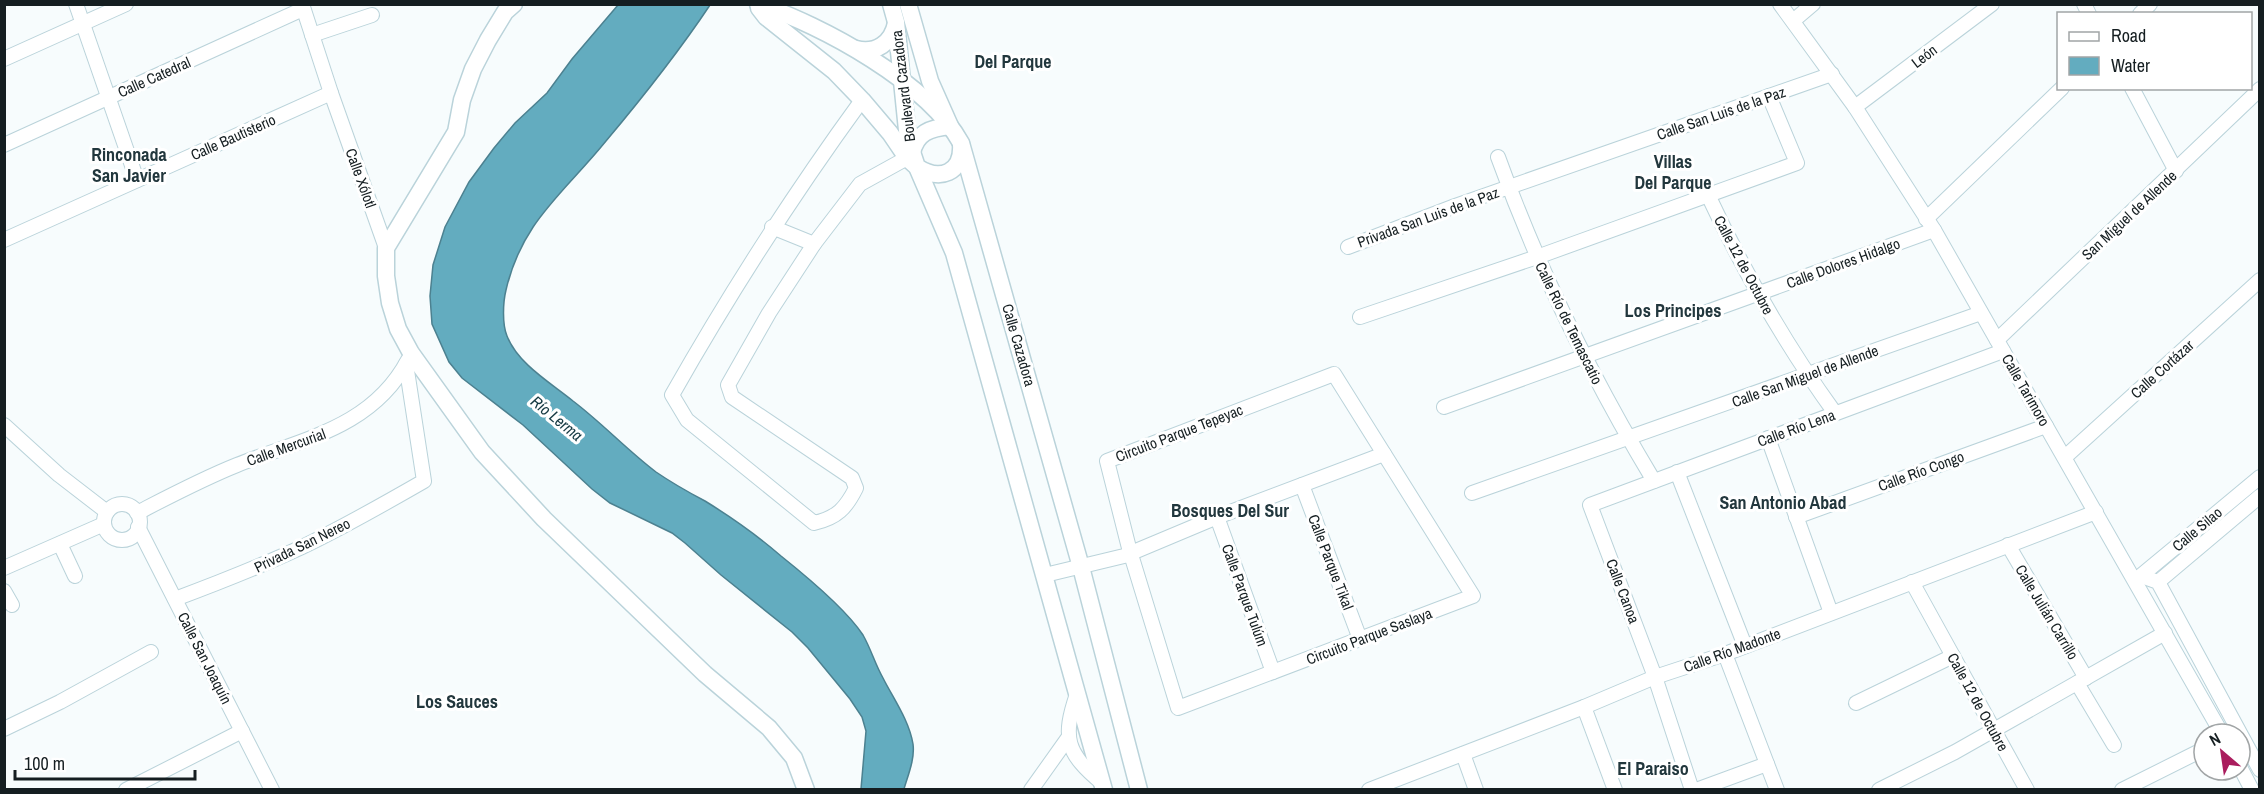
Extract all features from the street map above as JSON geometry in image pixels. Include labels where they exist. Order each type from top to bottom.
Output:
[{"type":"street","points":[[76,4],[137,180]]},
{"type":"street","points":[[4,59],[126,4]]},
{"type":"street","points":[[386,248],[456,132],[462,100],[473,69],[488,40],[506,12],[514,4]]},
{"type":"street","name":"Calle Cazadora","points":[[758,4],[802,22],[856,49],[903,82],[934,109],[950,126],[961,143],[1080,563],[1139,789]]},
{"type":"street","name":"Calle Cazadora","points":[[758,4],[766,17],[802,43],[834,71],[862,100],[912,160],[954,253],[1103,786]]},
{"type":"street","name":"Boulevard Cazadora","points":[[891,4],[896,22],[912,160]]},
{"type":"street","name":"Boulevard Cazadora","points":[[908,4],[930,81],[950,126]]},
{"type":"street","name":"Calle Tarimoro","points":[[1780,4],[1855,107],[1930,224],[2215,722]]},
{"type":"street","points":[[1793,21],[1813,4]]},
{"type":"street","name":"León","points":[[1855,107],[1992,4]]},
{"type":"street","name":"Calle Xólotl","points":[[302,7],[386,248],[386,276],[390,303],[409,358],[482,452],[544,519],[696,666],[769,728],[794,758],[806,789]]},
{"type":"street","name":"Calle Catedral","points":[[4,145],[302,7]]},
{"type":"street","points":[[312,35],[372,15]]},
{"type":"street","points":[[856,49],[870,50],[883,45],[892,35],[896,22]]},
{"type":"street","name":"Calle San Luis de la Paz","points":[[1509,188],[1832,74]]},
{"type":"street","name":"San Miguel de Allende","points":[[2000,345],[2259,89]]},
{"type":"street","name":"Calle Dolores Hidalgo","points":[[1444,407],[1757,294],[1930,224],[2060,90]]},
{"type":"street","points":[[2133,90],[2176,171]]},
{"type":"street","name":"Calle Bautisterio","points":[[4,240],[331,93]]},
{"type":"street","name":"Calle 12 de Octubre","points":[[1769,96],[1797,163],[1708,195],[1757,294],[1807,375],[1834,413]]},
{"type":"street","points":[[862,100],[772,227],[720,310],[672,395],[687,420],[814,522],[830,520],[848,504],[856,488],[852,478],[732,397],[728,384],[768,313],[814,244],[860,184],[912,160]]},
{"type":"street","points":[[912,160],[916,140],[921,135],[934,128],[950,126]]},
{"type":"street","points":[[912,160],[930,174],[938,176],[947,174],[959,160],[961,143]]},
{"type":"street","name":"Calle Río de Temascatio","points":[[1498,158],[1537,257],[1584,356],[1654,481]]},
{"type":"street","name":"Privada San Luis de la Paz","points":[[1348,247],[1509,188]]},
{"type":"street","points":[[1360,317],[1537,257],[1708,195]]},
{"type":"street","points":[[772,227],[814,244]]},
{"type":"street","name":"Calle Cortázar","points":[[2065,457],[2259,280]]},
{"type":"street","name":"Calle San Miguel de Allende","points":[[1472,494],[1981,313]]},
{"type":"street","name":"Calle Río Lena","points":[[1590,505],[1834,413],[2000,345]]},
{"type":"street","name":"Privada San Nereo","points":[[175,599],[239,575],[302,547],[423,481],[409,358]]},
{"type":"street","name":"Calle Mercurial","points":[[137,513],[234,466],[334,429],[352,420],[383,395],[409,358]]},
{"type":"street","name":"Circuito Parque Saslaya","points":[[1134,549],[1178,708],[1473,596],[1334,375]]},
{"type":"street","name":"Circuito Parque Tepeyac","points":[[1134,549],[1107,460],[1334,375]]},
{"type":"street","name":"Calle Río Congo","points":[[1796,517],[2046,426]]},
{"type":"street","points":[[4,568],[60,544],[106,518],[113,506],[125,504],[131,506],[140,521],[131,537],[119,539],[108,533],[106,518],[8,433]]},
{"type":"street","points":[[1768,438],[1831,613]]},
{"type":"street","points":[[1044,570],[1134,549],[1384,454]]},
{"type":"street","points":[[1677,472],[1745,646]]},
{"type":"street","name":"Calle Silao","points":[[2135,580],[2259,477]]},
{"type":"street","name":"Calle Parque Tikal","points":[[1302,485],[1360,639]]},
{"type":"street","name":"Calle Silao","points":[[2158,582],[2259,496]]},
{"type":"street","name":"Calle Canoa","points":[[1590,505],[1655,677],[1694,789]]},
{"type":"street","name":"Calle Río Madonte","points":[[1371,789],[1584,707],[1655,677],[1725,654],[2096,512]]},
{"type":"street","name":"Calle Parque Tulúm","points":[[1217,517],[1273,672]]},
{"type":"street","name":"Calle San Joaquín","points":[[138,527],[272,789]]},
{"type":"street","points":[[60,544],[75,576]]},
{"type":"street","name":"Calle Julián Carrillo","points":[[2008,545],[2082,680],[2114,746]]},
{"type":"street","points":[[2135,580],[2144,577],[2158,582],[2259,770]]},
{"type":"street","name":"Calle 12 de Octubre","points":[[1912,582],[2027,789]]},
{"type":"street","points":[[4,591],[12,605]]},
{"type":"street","points":[[1879,789],[1915,773],[1994,730],[2165,633]]},
{"type":"street","points":[[4,729],[60,702],[151,652]]},
{"type":"street","points":[[1725,654],[1777,789]]},
{"type":"street","points":[[1856,703],[1953,656]]},
{"type":"street","points":[[1077,694],[1070,715],[1068,738],[1080,765],[1103,786]]},
{"type":"street","points":[[1584,707],[1615,789]]},
{"type":"street","points":[[126,789],[242,731]]},
{"type":"street","points":[[1031,789],[1068,738]]},
{"type":"street","points":[[1463,754],[1476,789]]},
{"type":"street","points":[[2122,789],[2192,755]]},
{"type":"street","points":[[1694,789],[1767,764]]},
{"type":"water","name":"Río Lerma","points":[[618,5],[710,5],[647,91],[546,209],[522,245],[513,266],[504,301],[504,325],[507,336],[527,364],[584,409],[645,464],[754,534],[847,614],[863,635],[911,735],[913,755],[904,789],[861,789],[866,731],[862,717],[808,648],[792,632],[672,533],[610,503],[523,425],[462,378],[449,362],[432,324],[430,296],[433,265],[445,227],[469,182],[515,123],[547,93],[572,59]]},
{"type":"district","name":"Del Parque","points":[[1013,61]]},
{"type":"district","name":"Rinconada San Javier","points":[[129,164]]},
{"type":"district","name":"Villas Del Parque","points":[[1673,171]]},
{"type":"district","name":"Los Principes","points":[[1673,310]]},
{"type":"district","name":"San Antonio Abad","points":[[1783,502]]},
{"type":"district","name":"Bosques Del Sur","points":[[1230,510]]},
{"type":"district","name":"Los Sauces","points":[[457,701]]},
{"type":"district","name":"El Paraiso","points":[[1653,768]]}]
